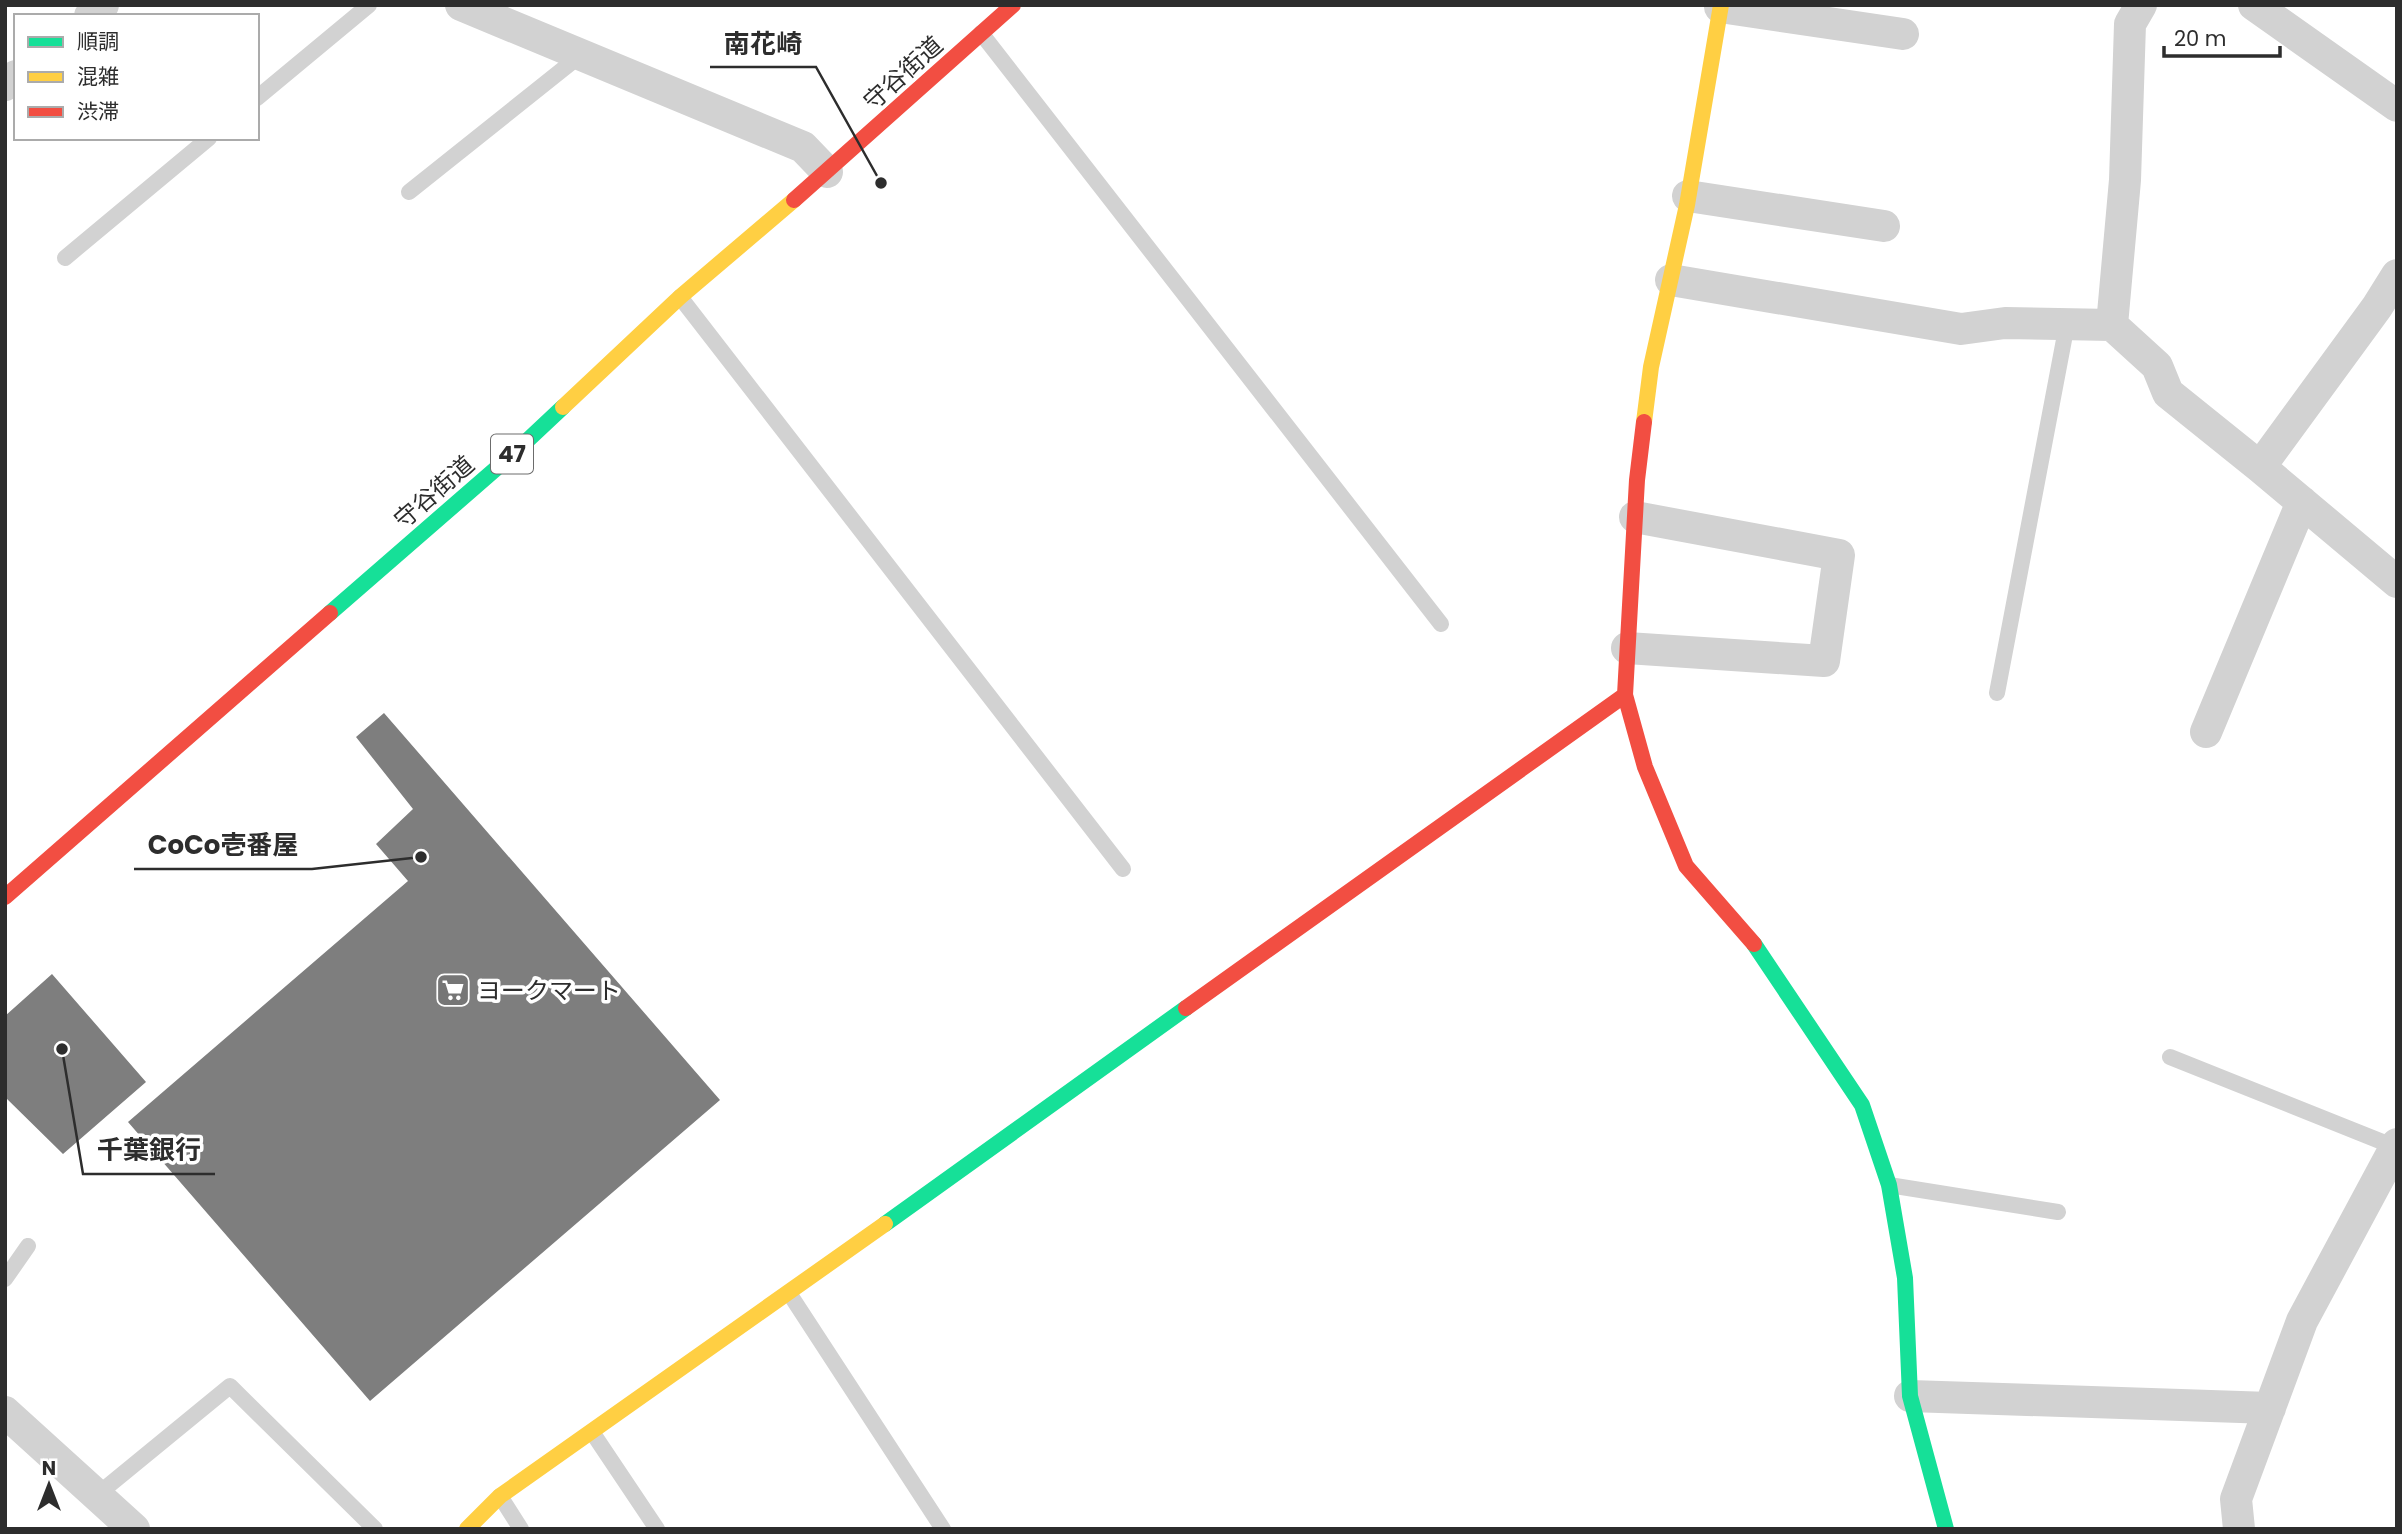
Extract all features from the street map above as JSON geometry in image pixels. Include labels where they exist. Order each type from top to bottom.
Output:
[{"type":"street","points":[[461,5],[803,147],[828,172]]},
{"type":"street","name":"守谷街道","points":[[5,897],[514,453],[680,297],[828,172],[1013,5]]},
{"type":"street","points":[[2112,325],[2125,180],[2130,24],[2141,5]]},
{"type":"street","points":[[2254,5],[2397,106]]},
{"type":"street","points":[[1903,34],[1720,6],[1688,196],[1651,367],[1637,480],[1625,695],[1645,768],[1686,866],[1759,950],[1862,1105],[1889,1185],[1905,1278],[1910,1396],[1946,1529]]},
{"type":"street","points":[[1688,196],[1884,226]]},
{"type":"street","points":[[2260,467],[2377,307],[2397,275]]},
{"type":"street","points":[[1671,280],[1961,329],[2005,323],[2112,325],[2157,366],[2168,393],[2302,502],[2393,571]]},
{"type":"street","points":[[2206,732],[2302,502]]},
{"type":"street","points":[[1627,648],[1824,661],[1839,555],[1635,517]]},
{"type":"street","points":[[467,1529],[500,1496],[1055,1104],[1625,695]]},
{"type":"street","points":[[2239,1529],[2236,1499],[2302,1321],[2385,1191],[2396,1146]]},
{"type":"street","points":[[1910,1396],[2270,1408]]},
{"type":"street","points":[[5,1412],[134,1529]]},
{"type":"lane","points":[[259,96],[369,5]]},
{"type":"lane","points":[[981,33],[1441,624]]},
{"type":"lane","points":[[410,192],[582,54]]},
{"type":"lane","points":[[65,258],[207,140]]},
{"type":"lane","points":[[680,297],[1123,869]]},
{"type":"lane","points":[[1997,693],[2067,324]]},
{"type":"lane","points":[[2170,1057],[2396,1146]]},
{"type":"lane","points":[[1889,1185],[2058,1212]]},
{"type":"lane","points":[[5,1279],[28,1246]]},
{"type":"lane","points":[[789,1293],[943,1529]]},
{"type":"lane","points":[[97,1496],[230,1386],[375,1529]]},
{"type":"lane","points":[[592,1432],[657,1529]]},
{"type":"lane","points":[[500,1496],[521,1529]]},
{"type":"building","name":"ヨークマート","points":[[384,713],[720,1100],[370,1401],[128,1122],[408,881],[376,844],[413,809],[356,737]]},
{"type":"building","points":[[52,974],[146,1082],[63,1154],[5,1097],[5,1016]]},
{"type":"traffic: fast","points":[[330,613],[563,407]]},
{"type":"traffic: fast","points":[[1754,944],[1862,1105],[1889,1185],[1905,1278],[1910,1396],[1946,1529]]},
{"type":"traffic: fast","points":[[885,1224],[1186,1008]]},
{"type":"traffic: slow","points":[[1644,422],[1651,367],[1687,205],[1721,5]]},
{"type":"traffic: slow","points":[[563,407],[680,297],[794,200]]},
{"type":"traffic: slow","points":[[467,1529],[500,1496],[885,1224]]},
{"type":"traffic: jam","points":[[794,200],[1013,5]]},
{"type":"traffic: jam","points":[[1644,422],[1637,480],[1625,695],[1645,767],[1686,866],[1754,944]]},
{"type":"traffic: jam","points":[[5,897],[330,613]]},
{"type":"traffic: jam","points":[[1186,1008],[1625,695]]},
{"type":"place","name":"南花崎","points":[[881,183]]},
{"type":"place","name":"CoCo壱番屋","points":[[421,857]]},
{"type":"place","name":"ヨークマート","points":[[453,990]]},
{"type":"place","name":"千葉銀行","points":[[62,1049]]}]
